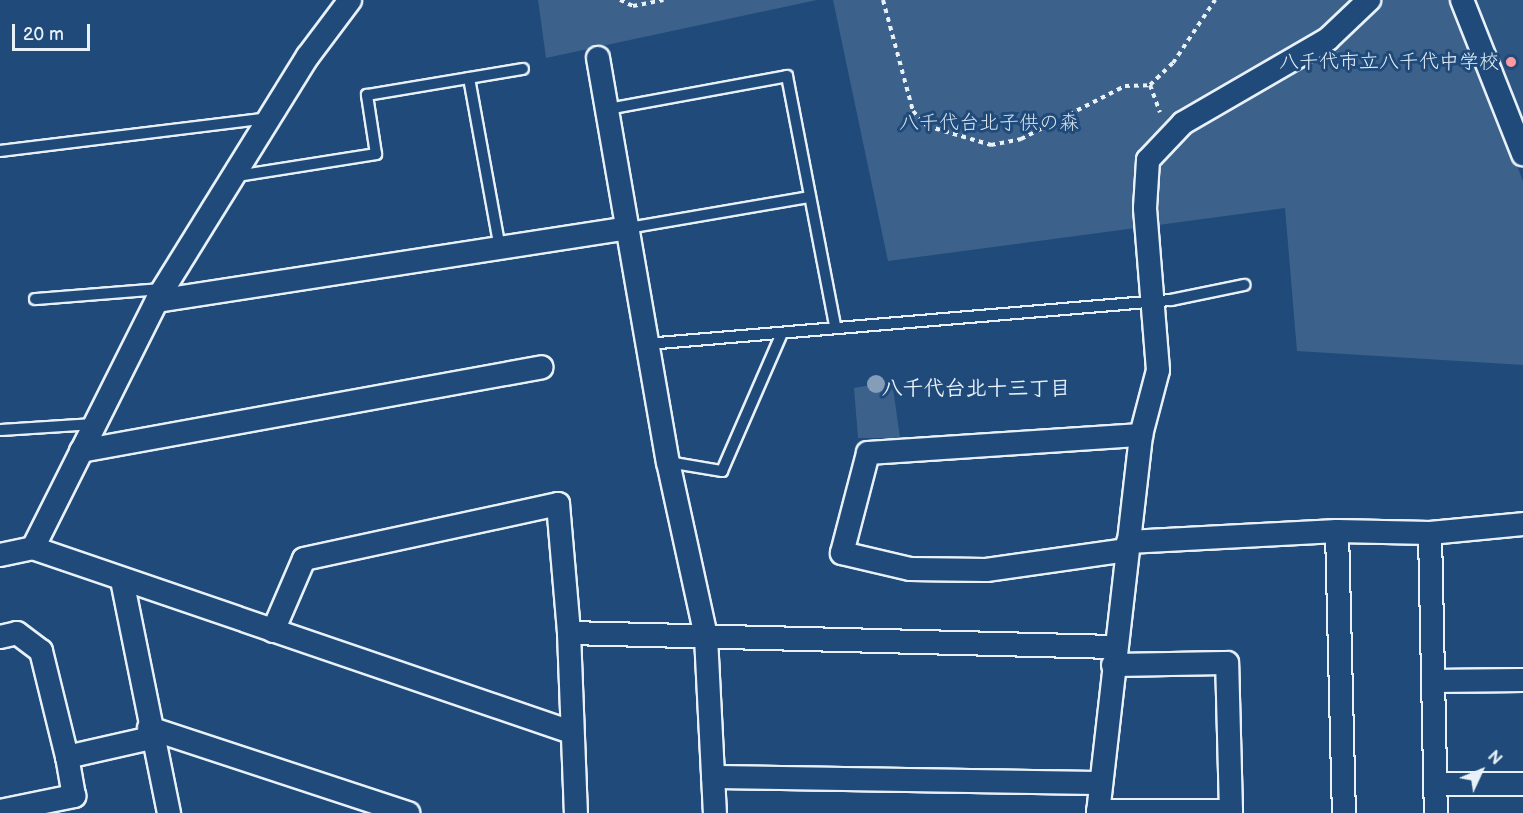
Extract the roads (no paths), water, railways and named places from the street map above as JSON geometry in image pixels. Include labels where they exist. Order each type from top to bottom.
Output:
[{"type":"street","points":[[33,548],[160,295],[237,176],[308,56],[350,0]]},
{"type":"street","points":[[569,633],[706,637],[1114,656],[1227,663],[1231,811],[1098,812],[1114,656],[1141,435],[1158,370],[1156,299],[1145,208],[1146,169],[1153,153],[1184,123],[1328,39],[1370,0]]},
{"type":"street","points":[[1462,0],[1523,154]]},
{"type":"street","points":[[598,58],[668,462],[706,637],[715,813]]},
{"type":"street","points":[[160,295],[500,249],[628,228]]},
{"type":"street","points":[[81,451],[542,367]]},
{"type":"street","points":[[1141,435],[868,453],[842,553],[910,569],[986,570],[1128,546],[1337,531],[1431,533],[1523,524]]},
{"type":"street","points":[[273,631],[304,559],[558,504],[569,633],[571,732],[576,813]]},
{"type":"street","points":[[1337,531],[1344,813]]},
{"type":"street","points":[[1431,533],[1436,813]]},
{"type":"street","points":[[0,555],[33,548],[571,732]]},
{"type":"street","points":[[122,580],[150,733],[169,813]]},
{"type":"street","points":[[0,637],[17,633],[41,651],[75,796],[0,811]]},
{"type":"street","points":[[1433,681],[1523,680]]},
{"type":"street","points":[[67,757],[150,733],[408,813]]},
{"type":"street","points":[[713,777],[1101,783]]},
{"type":"street","points":[[1436,784],[1523,784]]},
{"type":"lane","points":[[237,176],[376,154],[367,95],[523,69]]},
{"type":"lane","points":[[608,109],[787,76],[835,325]]},
{"type":"lane","points":[[469,78],[500,249]]},
{"type":"lane","points":[[0,151],[271,118]]},
{"type":"lane","points":[[628,228],[809,197]]},
{"type":"lane","points":[[646,344],[782,333],[835,325],[1156,299],[1172,300],[1244,285]]},
{"type":"lane","points":[[35,299],[160,295]]},
{"type":"lane","points":[[668,462],[722,471],[782,333]]},
{"type":"lane","points":[[1,430],[94,424]]},
{"type":"place","name":"八千代市立八千代中学校","points":[[1511,62]]},
{"type":"district","name":"八千代台北十三丁目","points":[[976,389]]},
{"type":"park label","name":"八千代台北子供の森","points":[[989,123]]}]
